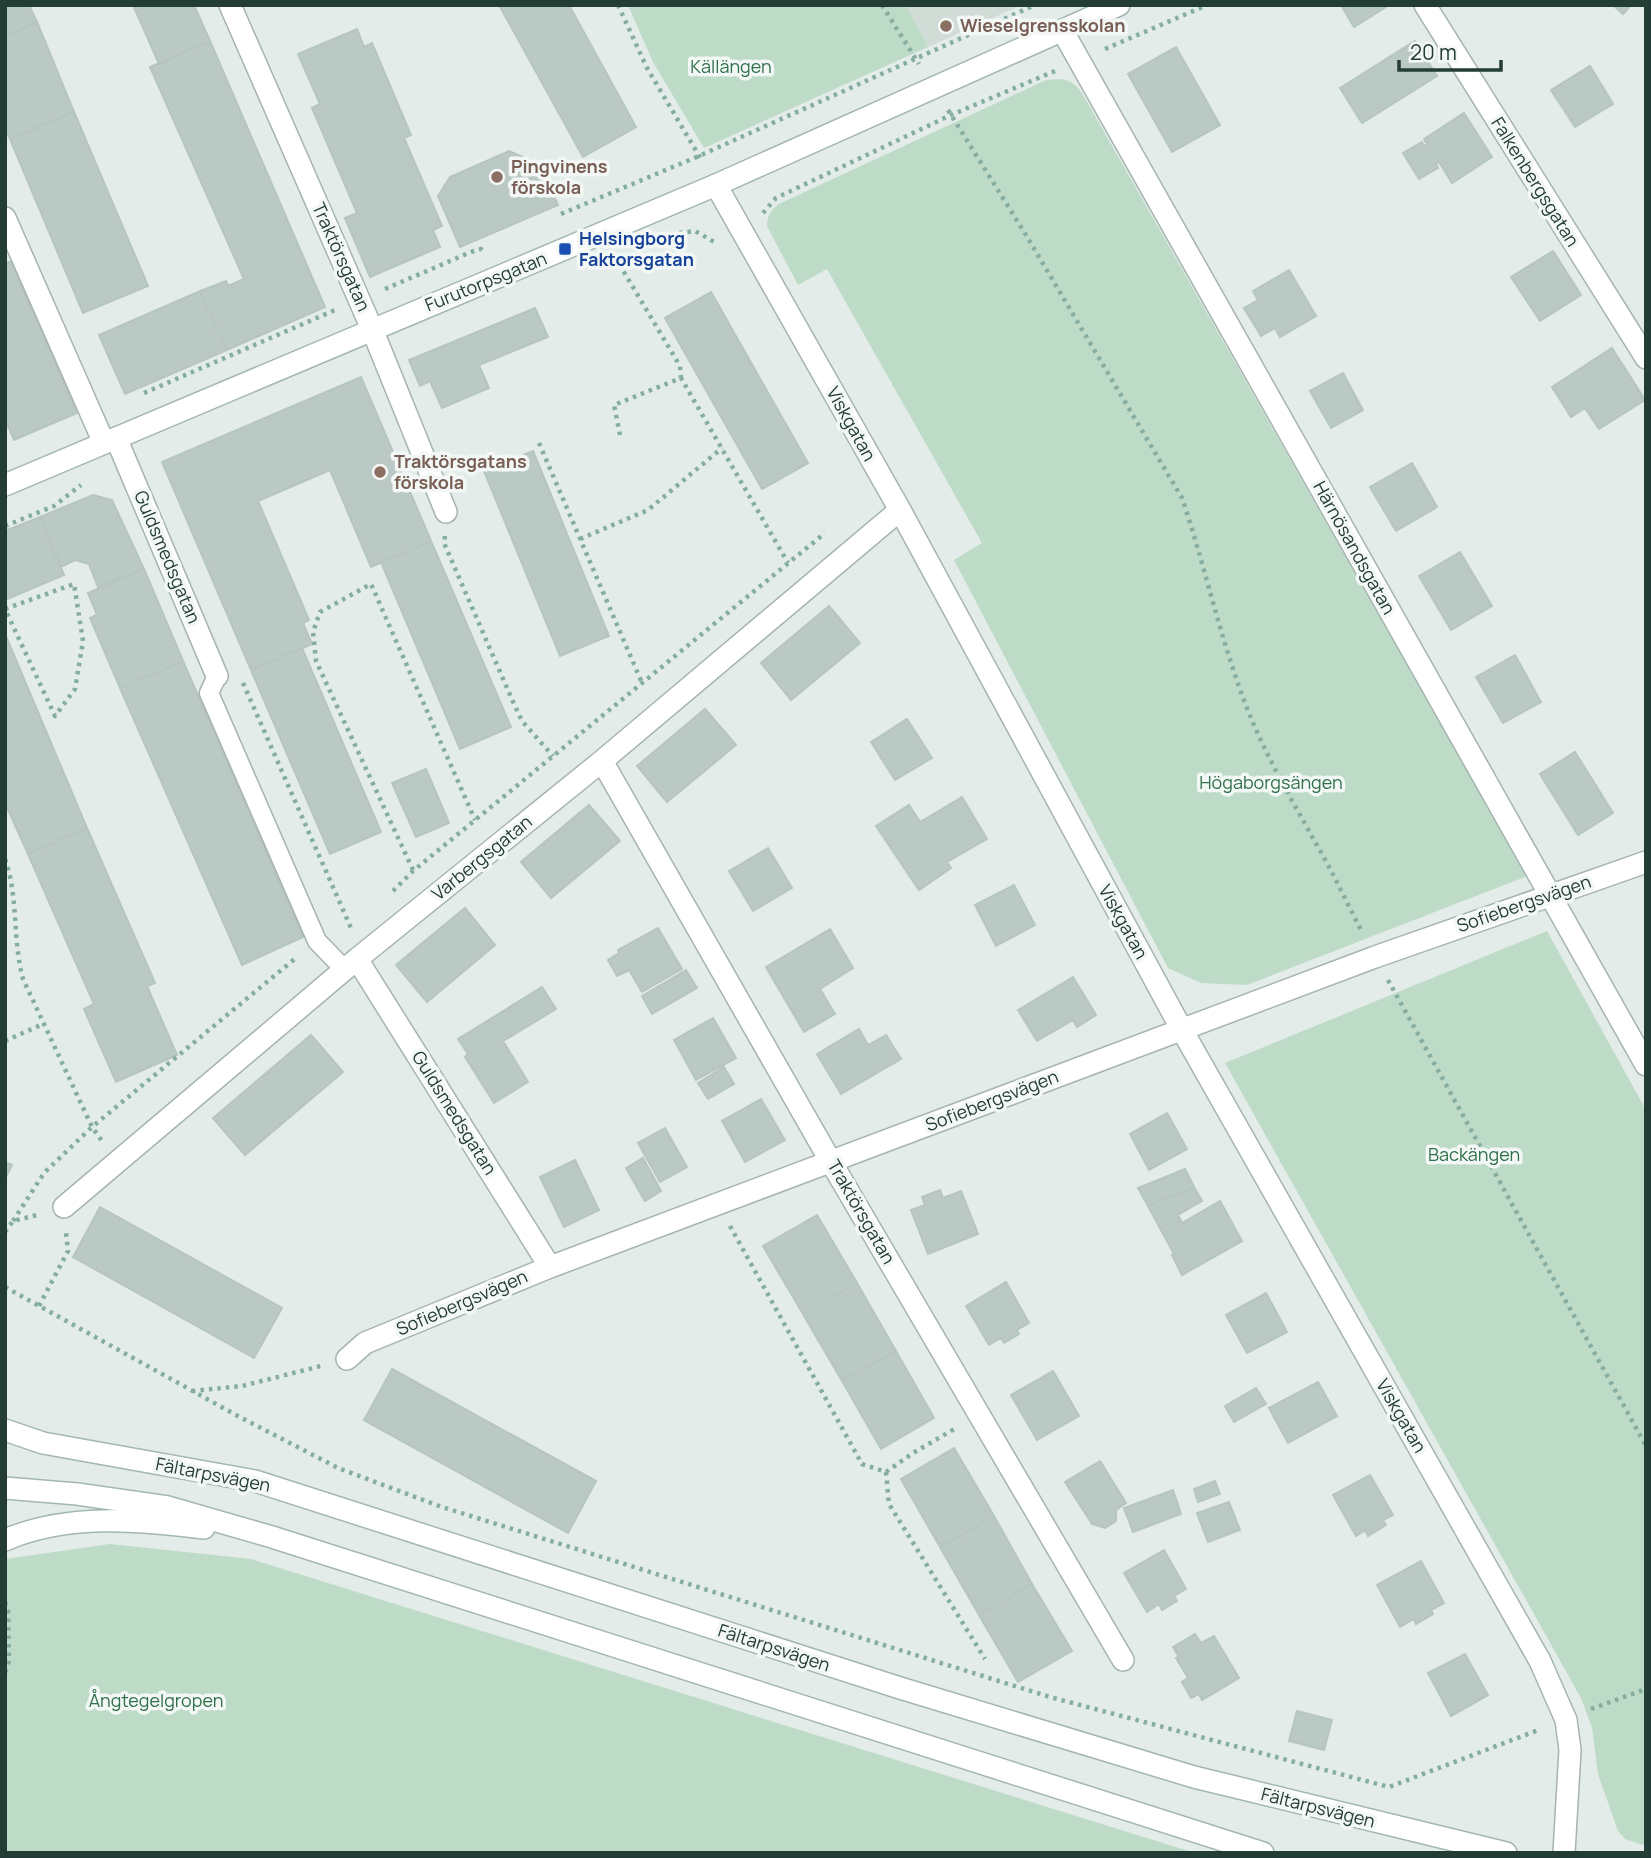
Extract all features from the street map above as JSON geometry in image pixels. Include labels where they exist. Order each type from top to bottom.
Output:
[{"type":"street","name":"Traktörsgatan","points":[[230,5],[372,328],[446,512]]},
{"type":"street","name":"Furutorpsgatan","points":[[5,485],[716,185],[1119,5]]},
{"type":"street","name":"Falkenbergsgatan","points":[[1424,5],[1646,358]]},
{"type":"street","name":"Härnösandsgatan","points":[[1062,30],[1646,1065]]},
{"type":"street","name":"Viskgatan","points":[[716,185],[900,510],[1182,1030],[1540,1661],[1566,1720],[1570,1750],[1564,1853]]},
{"type":"street","name":"Guldsmedsgatan","points":[[5,218],[217,676]]},
{"type":"street","name":"Varbergsgatan","points":[[64,1207],[351,964],[602,761],[900,510]]},
{"type":"street","name":"Traktörsgatan","points":[[602,761],[831,1162],[1123,1660]]},
{"type":"street","name":"Sofiebergsvägen","points":[[347,1359],[365,1343],[550,1267],[1375,957],[1646,862]]},
{"type":"street","name":"Guldsmedsgatan","points":[[351,964],[550,1267]]},
{"type":"street","name":"Fältarpsvägen","points":[[5,1430],[43,1443],[255,1481],[900,1688],[1194,1777],[1506,1853]]},
{"type":"street","name":"Fältarpsvägen","points":[[5,1444],[43,1443]]},
{"type":"street","points":[[5,1488],[77,1494],[168,1507],[272,1537],[1263,1853]]},
{"type":"street","points":[[5,1539],[51,1525],[111,1521],[154,1522],[272,1537]]},
{"type":"lane","points":[[217,676],[209,693],[317,941],[351,964]]},
{"type":"path","points":[[618,5],[647,68],[716,185]]},
{"type":"path","points":[[882,5],[1026,235],[1182,498],[1211,601],[1248,713],[1274,769],[1646,1446]]},
{"type":"path","points":[[561,215],[1035,5]]},
{"type":"path","points":[[670,236],[695,231],[714,241],[725,251],[761,230],[761,218],[765,208],[776,198],[951,115],[1207,5]]},
{"type":"path","points":[[590,202],[615,259],[680,366],[681,378],[788,563]]},
{"type":"path","points":[[142,394],[471,252]]},
{"type":"path","points":[[605,263],[626,255]]},
{"type":"path","points":[[620,435],[614,405],[681,378]]},
{"type":"path","points":[[539,443],[642,683]]},
{"type":"path","points":[[580,539],[648,510],[722,448]]},
{"type":"path","points":[[446,512],[444,543],[514,704],[523,721],[553,756]]},
{"type":"path","points":[[387,897],[413,871],[831,528]]},
{"type":"path","points":[[74,584],[83,641],[75,689],[55,716],[5,609],[74,584]]},
{"type":"path","points":[[413,871],[316,661],[313,632],[320,611],[371,584],[475,820]]},
{"type":"path","points":[[217,676],[242,680],[353,932],[361,923]]},
{"type":"path","points":[[5,859],[14,894],[20,967],[28,993],[92,1127],[117,1162]]},
{"type":"path","points":[[5,1232],[44,1174],[92,1127],[317,941]]},
{"type":"path","points":[[5,1041],[43,1024]]},
{"type":"path","points":[[718,1204],[862,1464],[886,1472]]},
{"type":"path","points":[[13,1222],[64,1207],[68,1251],[39,1306]]},
{"type":"path","points":[[5,1287],[191,1391],[338,1468],[442,1507],[1050,1697],[1389,1787],[1646,1689]]},
{"type":"path","points":[[191,1391],[242,1386],[347,1359]]},
{"type":"path","points":[[886,1472],[913,1453],[980,1415]]},
{"type":"path","points":[[886,1472],[889,1504],[985,1659]]},
{"type":"path","points":[[5,1602],[8,1609],[9,1661],[5,1673]]},
{"type":"shaded area","name":"Wieselgrensskolan","points":[[906,5],[1022,5],[928,47]]},
{"type":"green space","name":"Källängen","points":[[628,5],[906,5],[928,47],[704,148],[653,62]]},
{"type":"green space","name":"Högaborgsängen","points":[[1060,79],[1073,84],[1084,97],[1527,876],[1247,985],[1201,983],[1168,968],[954,560],[982,543],[827,269],[798,285],[767,226],[770,213],[779,204],[1046,80]]},
{"type":"green space","name":"Backängen","points":[[1547,931],[1646,1110],[1646,1846],[1625,1839],[1618,1831],[1598,1774],[1592,1728],[1581,1698],[1225,1063]]},
{"type":"green space","name":"Ångtegelgropen","points":[[110,1544],[251,1559],[1195,1853],[5,1853],[5,1559]]},
{"type":"building","points":[[5,5],[29,5],[37,22],[5,36]]},
{"type":"building","points":[[133,5],[194,5],[210,41],[159,64]]},
{"type":"building","points":[[499,5],[569,5],[636,127],[583,157]]},
{"type":"building","points":[[1341,5],[1389,5],[1354,27]]},
{"type":"building","points":[[1613,5],[1631,5],[1623,14]]},
{"type":"building","points":[[37,22],[74,112],[10,139],[5,129],[5,36]]},
{"type":"building","points":[[357,29],[364,47],[372,43],[411,135],[404,138],[442,226],[433,230],[440,247],[370,277],[345,218],[357,213],[312,108],[320,104],[298,54]]},
{"type":"building","points":[[210,41],[325,307],[227,350],[200,291],[226,281],[228,286],[244,279],[150,67]]},
{"type":"building","points":[[1415,41],[1437,76],[1362,123],[1340,88]]},
{"type":"building","points":[[1176,47],[1220,125],[1172,152],[1128,74]]},
{"type":"building","points":[[1590,66],[1613,104],[1575,127],[1551,90]]},
{"type":"building","points":[[74,112],[148,286],[83,313],[10,139]]},
{"type":"building","points":[[1464,113],[1492,157],[1452,183],[1439,162],[1436,164],[1438,168],[1419,179],[1403,153],[1422,142],[1424,146],[1427,144],[1424,139]]},
{"type":"building","points":[[509,151],[540,165],[558,205],[460,247],[438,196],[450,177]]},
{"type":"building","points":[[1553,251],[1581,295],[1540,321],[1511,277]]},
{"type":"building","points":[[11,261],[77,413],[14,440],[5,419],[5,264]]},
{"type":"building","points":[[1289,270],[1316,316],[1280,337],[1275,328],[1261,336],[1244,308],[1258,300],[1253,291]]},
{"type":"building","points":[[200,291],[227,350],[125,394],[99,335]]},
{"type":"building","points":[[711,292],[808,463],[762,489],[665,318]]},
{"type":"building","points":[[535,308],[548,337],[479,365],[489,388],[442,408],[430,381],[420,386],[409,360]]},
{"type":"building","points":[[1612,348],[1645,400],[1599,429],[1585,408],[1571,417],[1552,387]]},
{"type":"building","points":[[1343,373],[1363,410],[1331,428],[1310,391]]},
{"type":"building","points":[[361,377],[431,541],[371,567],[330,470],[258,501],[309,620],[303,623],[312,644],[251,670],[162,462]]},
{"type":"building","points":[[533,451],[609,636],[560,656],[484,471]]},
{"type":"building","points":[[1412,463],[1437,507],[1396,531],[1370,487]]},
{"type":"building","points":[[93,495],[112,500],[144,569],[98,587],[89,564],[75,560],[61,567],[40,517]]},
{"type":"building","points":[[40,517],[64,575],[5,600],[5,531]]},
{"type":"building","points":[[431,541],[511,727],[460,749],[381,562]]},
{"type":"building","points":[[1460,552],[1492,606],[1451,630],[1419,576]]},
{"type":"building","points":[[144,569],[183,661],[120,688],[90,618],[97,615],[88,593]]},
{"type":"building","points":[[829,606],[860,643],[791,700],[761,663]]},
{"type":"building","points":[[5,634],[87,828],[28,854],[5,803]]},
{"type":"building","points":[[302,648],[381,832],[330,854],[251,670]]},
{"type":"building","points":[[1515,655],[1541,702],[1503,723],[1476,677]]},
{"type":"building","points":[[183,661],[303,937],[242,965],[120,688]]},
{"type":"building","points":[[705,709],[736,745],[667,802],[637,766]]},
{"type":"building","points":[[907,719],[932,758],[895,780],[871,742]]},
{"type":"building","points":[[1575,752],[1613,813],[1578,835],[1540,774]]},
{"type":"building","points":[[426,769],[449,823],[416,837],[392,783]]},
{"type":"building","points":[[962,797],[987,839],[947,862],[951,868],[919,890],[876,826],[909,805],[920,822]]},
{"type":"building","points":[[589,805],[620,841],[551,898],[521,862]]},
{"type":"building","points":[[87,828],[155,983],[147,986],[177,1055],[116,1082],[84,1009],[94,1004],[28,854]]},
{"type":"building","points":[[768,848],[792,888],[753,911],[729,871]]},
{"type":"building","points":[[1014,885],[1035,925],[996,946],[975,905]]},
{"type":"building","points":[[465,908],[495,945],[427,1002],[396,965]]},
{"type":"building","points":[[658,928],[682,969],[642,992],[629,970],[617,976],[608,960],[619,953],[618,950]]},
{"type":"building","points":[[830,929],[853,968],[820,989],[835,1014],[804,1032],[766,967]]},
{"type":"building","points":[[686,970],[697,988],[652,1014],[642,996]]},
{"type":"building","points":[[1073,977],[1096,1015],[1077,1027],[1073,1020],[1037,1041],[1018,1010]]},
{"type":"building","points":[[542,987],[556,1009],[503,1041],[528,1082],[494,1103],[465,1057],[468,1054],[458,1039]]},
{"type":"building","points":[[713,1018],[736,1058],[696,1080],[674,1040]]},
{"type":"building","points":[[859,1029],[868,1045],[886,1035],[901,1059],[841,1094],[817,1054]]},
{"type":"building","points":[[311,1035],[343,1072],[245,1155],[213,1118]]},
{"type":"building","points":[[724,1067],[734,1084],[708,1099],[698,1083]]},
{"type":"building","points":[[761,1099],[785,1140],[745,1162],[722,1121]]},
{"type":"building","points":[[1167,1113],[1187,1149],[1149,1170],[1130,1134]]},
{"type":"building","points":[[665,1128],[687,1167],[660,1182],[638,1143]]},
{"type":"building","points":[[643,1158],[661,1191],[645,1201],[626,1168]]},
{"type":"building","points":[[575,1160],[599,1210],[564,1227],[540,1177]]},
{"type":"building","points":[[5,1162],[12,1165],[5,1179]]},
{"type":"building","points":[[1185,1169],[1194,1187],[1148,1206],[1138,1188]]},
{"type":"building","points":[[1194,1187],[1202,1201],[1178,1215],[1182,1223],[1220,1201],[1242,1241],[1182,1275],[1172,1255],[1174,1254],[1148,1206]]},
{"type":"building","points":[[940,1190],[943,1198],[961,1191],[978,1234],[928,1254],[911,1210],[925,1205],[922,1197]]},
{"type":"building","points":[[100,1207],[282,1308],[254,1358],[73,1257]]},
{"type":"building","points":[[817,1215],[857,1283],[803,1314],[763,1246]]},
{"type":"building","points":[[1006,1282],[1029,1323],[1017,1330],[1019,1334],[1004,1343],[1001,1338],[989,1345],[966,1306]]},
{"type":"building","points":[[857,1283],[896,1351],[842,1381],[803,1314]]},
{"type":"building","points":[[1266,1293],[1287,1332],[1247,1353],[1226,1315]]},
{"type":"building","points":[[896,1351],[934,1418],[881,1449],[842,1381]]},
{"type":"building","points":[[392,1369],[596,1481],[568,1533],[364,1420]]},
{"type":"building","points":[[1053,1371],[1079,1416],[1037,1440],[1011,1395]]},
{"type":"building","points":[[1318,1382],[1337,1416],[1288,1443],[1269,1408]]},
{"type":"building","points":[[1256,1388],[1266,1404],[1234,1422],[1225,1406]]},
{"type":"building","points":[[954,1448],[994,1516],[940,1547],[901,1479]]},
{"type":"building","points":[[1100,1461],[1126,1503],[1116,1510],[1116,1521],[1105,1528],[1092,1524],[1065,1482]]},
{"type":"building","points":[[1370,1475],[1393,1515],[1383,1520],[1386,1525],[1368,1536],[1365,1530],[1356,1536],[1333,1495]]},
{"type":"building","points":[[1215,1481],[1220,1494],[1198,1502],[1194,1489]]},
{"type":"building","points":[[1173,1490],[1181,1514],[1133,1532],[1124,1508]]},
{"type":"building","points":[[1229,1502],[1240,1530],[1208,1542],[1197,1513]]},
{"type":"building","points":[[994,1516],[1032,1584],[979,1615],[940,1547]]},
{"type":"building","points":[[1164,1550],[1186,1589],[1174,1596],[1177,1601],[1162,1610],[1159,1604],[1147,1612],[1124,1573]]},
{"type":"building","points":[[1421,1561],[1444,1603],[1431,1610],[1433,1614],[1416,1624],[1414,1619],[1400,1627],[1377,1585]]},
{"type":"building","points":[[1032,1584],[1072,1651],[1018,1682],[979,1615]]},
{"type":"building","points":[[1195,1634],[1201,1643],[1214,1636],[1239,1678],[1202,1700],[1199,1694],[1191,1698],[1182,1682],[1188,1678],[1173,1647]]},
{"type":"building","points":[[1465,1654],[1488,1695],[1451,1716],[1428,1673]]},
{"type":"building","points":[[1297,1711],[1332,1720],[1324,1750],[1289,1741]]},
{"type":"place","name":"Wieselgrensskolan","points":[[946,26]]},
{"type":"place","name":"Pingvinens förskola","points":[[497,177]]},
{"type":"place","name":"Helsingborg Faktorsgatan","points":[[565,249]]},
{"type":"place","name":"Traktörsgatans förskola","points":[[380,472]]}]
